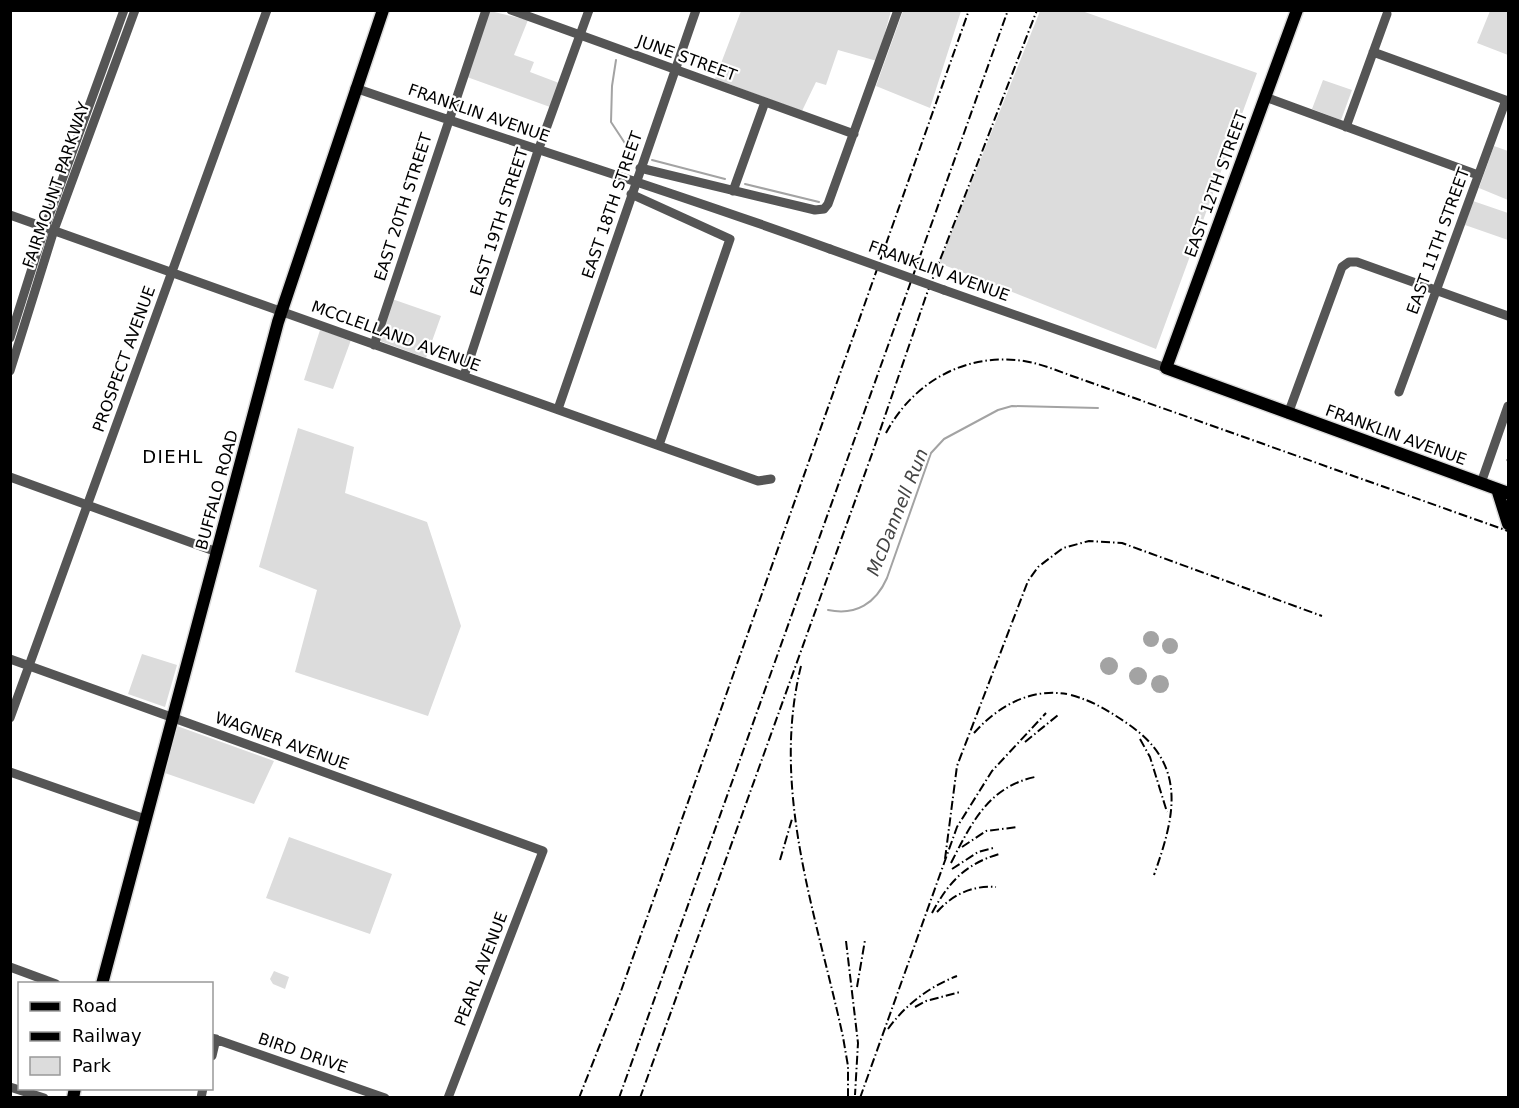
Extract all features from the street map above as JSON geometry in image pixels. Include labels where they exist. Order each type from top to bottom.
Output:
[{"type":"main road","name":"BUFFALO ROAD","points":[[103,982],[281,311],[382,10]]},
{"type":"main road","name":"EAST 12TH STREET","points":[[1166,368],[1297,10]]},
{"type":"main road","name":"FRANKLIN AVENUE","points":[[1166,368],[1503,491]]},
{"type":"main road","points":[[1503,491],[1509,524]]},
{"type":"street","name":"FAIRMOUNT PARKWAY","points":[[10,338],[124,10]]},
{"type":"street","name":"FAIRMOUNT PARKWAY","points":[[10,371],[49,229],[135,10]]},
{"type":"street","name":"PROSPECT AVENUE","points":[[10,718],[267,10]]},
{"type":"street","name":"EAST 20TH STREET","points":[[374,345],[486,10]]},
{"type":"street","name":"JUNE STREET","points":[[511,10],[854,135]]},
{"type":"street","name":"EAST 19TH STREET","points":[[464,376],[538,151],[589,10]]},
{"type":"street","name":"EAST 18TH STREET","points":[[558,409],[696,10]]},
{"type":"street","points":[[640,168],[822,210],[828,204],[898,10]]},
{"type":"street","points":[[1346,127],[1387,14]]},
{"type":"street","points":[[1373,52],[1507,101]]},
{"type":"street","name":"FRANKLIN AVENUE","points":[[355,88],[538,151],[636,180],[1166,368]]},
{"type":"street","points":[[1265,97],[1478,175]]},
{"type":"street","name":"EAST 11TH STREET","points":[[1399,392],[1507,101]]},
{"type":"street","points":[[733,191],[765,102]]},
{"type":"street","points":[[631,194],[730,239],[660,445]]},
{"type":"street","name":"MCCLELLAND AVENUE","points":[[10,215],[758,481],[771,479]]},
{"type":"street","points":[[1288,414],[1338,276],[1342,267],[1348,262],[1357,261],[1509,316]]},
{"type":"street","points":[[1481,483],[1509,406]]},
{"type":"street","points":[[10,477],[217,552]]},
{"type":"street","name":"WAGNER AVENUE","points":[[10,659],[543,851]]},
{"type":"street","points":[[10,772],[145,819]]},
{"type":"street","name":"PEARL AVENUE","points":[[448,1098],[543,851]]},
{"type":"street","points":[[10,967],[51,982]]},
{"type":"street","name":"BIRD DRIVE","points":[[214,1039],[385,1098]]},
{"type":"street","points":[[350,1098],[354,1086]]},
{"type":"street","points":[[19,1090],[44,1098]]},
{"type":"green space","points":[[490,11],[528,20],[514,55],[534,62],[530,72],[559,83],[550,107],[467,77]]},
{"type":"green space","points":[[741,11],[891,11],[877,61],[838,50],[826,85],[816,82],[802,111],[715,79]]},
{"type":"green space","points":[[903,11],[961,11],[930,108],[876,86]]},
{"type":"green space","points":[[1040,11],[1082,11],[1257,73],[1156,349],[939,263]]},
{"type":"green space","points":[[1490,11],[1508,11],[1508,55],[1477,43]]},
{"type":"green space","points":[[1323,80],[1352,90],[1341,120],[1312,109]]},
{"type":"green space","points":[[1494,146],[1508,151],[1508,200],[1479,188]]},
{"type":"green space","points":[[1473,201],[1508,213],[1508,240],[1465,225]]},
{"type":"green space","points":[[392,299],[441,316],[426,358],[380,341]]},
{"type":"green space","points":[[320,330],[351,340],[333,389],[304,380]]},
{"type":"green space","points":[[298,428],[354,447],[345,493],[427,522],[461,626],[428,716],[295,672],[317,590],[259,567]]},
{"type":"green space","points":[[142,654],[177,665],[165,707],[128,694]]},
{"type":"green space","points":[[177,726],[274,761],[254,804],[162,772]]},
{"type":"green space","points":[[289,837],[392,874],[370,934],[266,898]]},
{"type":"green space","points":[[274,971],[289,977],[285,989],[273,984],[270,979]]},
{"type":"shaded area","points":[[1151,631],[1157,633],[1159,639],[1157,645],[1151,647],[1145,645],[1143,639],[1145,633]]},
{"type":"shaded area","points":[[1170,638],[1176,640],[1178,646],[1176,652],[1170,654],[1164,652],[1162,646],[1164,640]]},
{"type":"shaded area","points":[[1105,657],[1113,657],[1118,662],[1116,673],[1105,675],[1100,670],[1100,662]]},
{"type":"shaded area","points":[[1134,667],[1142,667],[1147,672],[1145,683],[1134,685],[1129,680],[1129,672]]},
{"type":"shaded area","points":[[1156,675],[1164,675],[1169,680],[1167,691],[1156,693],[1151,688],[1151,680]]},
{"type":"waterway","points":[[616,60],[612,86],[611,122],[634,157]]},
{"type":"waterway","points":[[652,160],[725,179]]},
{"type":"waterway","points":[[745,184],[819,202]]},
{"type":"waterway","name":"McDannell Run","points":[[828,610],[847,611],[864,606],[882,587],[931,453],[944,439],[998,410],[1012,406],[1098,408]]},
{"type":"railway","points":[[579,1098],[621,991],[969,10]]},
{"type":"railway","points":[[619,1098],[1008,10]]},
{"type":"railway","points":[[640,1098],[873,451],[926,296],[1037,10]]},
{"type":"railway","points":[[886,433],[897,415],[911,399],[943,374],[982,361],[1003,359],[1024,361],[1051,368],[1508,531]]},
{"type":"railway","points":[[945,859],[957,766],[1028,581],[1038,567],[1063,548],[1089,541],[1122,543],[1322,616]]},
{"type":"railway","points":[[801,666],[793,713],[791,760],[794,806],[810,899],[843,1037],[848,1066],[848,1098]]},
{"type":"railway","points":[[974,733],[993,715],[1016,701],[1040,694],[1067,694]]},
{"type":"railway","points":[[1071,695],[1101,707],[1128,724],[1147,740],[1160,757],[1168,774],[1171,812],[1154,875]]},
{"type":"railway","points":[[860,1098],[957,827],[992,771],[1046,713]]},
{"type":"railway","points":[[1025,742],[1058,715]]},
{"type":"railway","points":[[1140,739],[1150,757],[1167,812]]},
{"type":"railway","points":[[951,863],[974,821],[993,798],[1005,789],[1035,777]]},
{"type":"railway","points":[[780,860],[792,819]]},
{"type":"railway","points":[[962,847],[986,831],[1018,827]]},
{"type":"railway","points":[[952,869],[978,852],[993,848]]},
{"type":"railway","points":[[932,913],[944,893],[959,876],[976,863],[999,854]]},
{"type":"railway","points":[[937,912],[963,892],[996,887]]},
{"type":"railway","points":[[857,987],[865,940]]},
{"type":"railway","points":[[846,941],[858,1043],[855,1095]]},
{"type":"railway","points":[[888,1029],[919,997],[957,976]]},
{"type":"railway","points":[[915,1007],[926,1001],[960,992]]},
{"type":"district","name":"DIEHL","points":[[173,456]]}]
